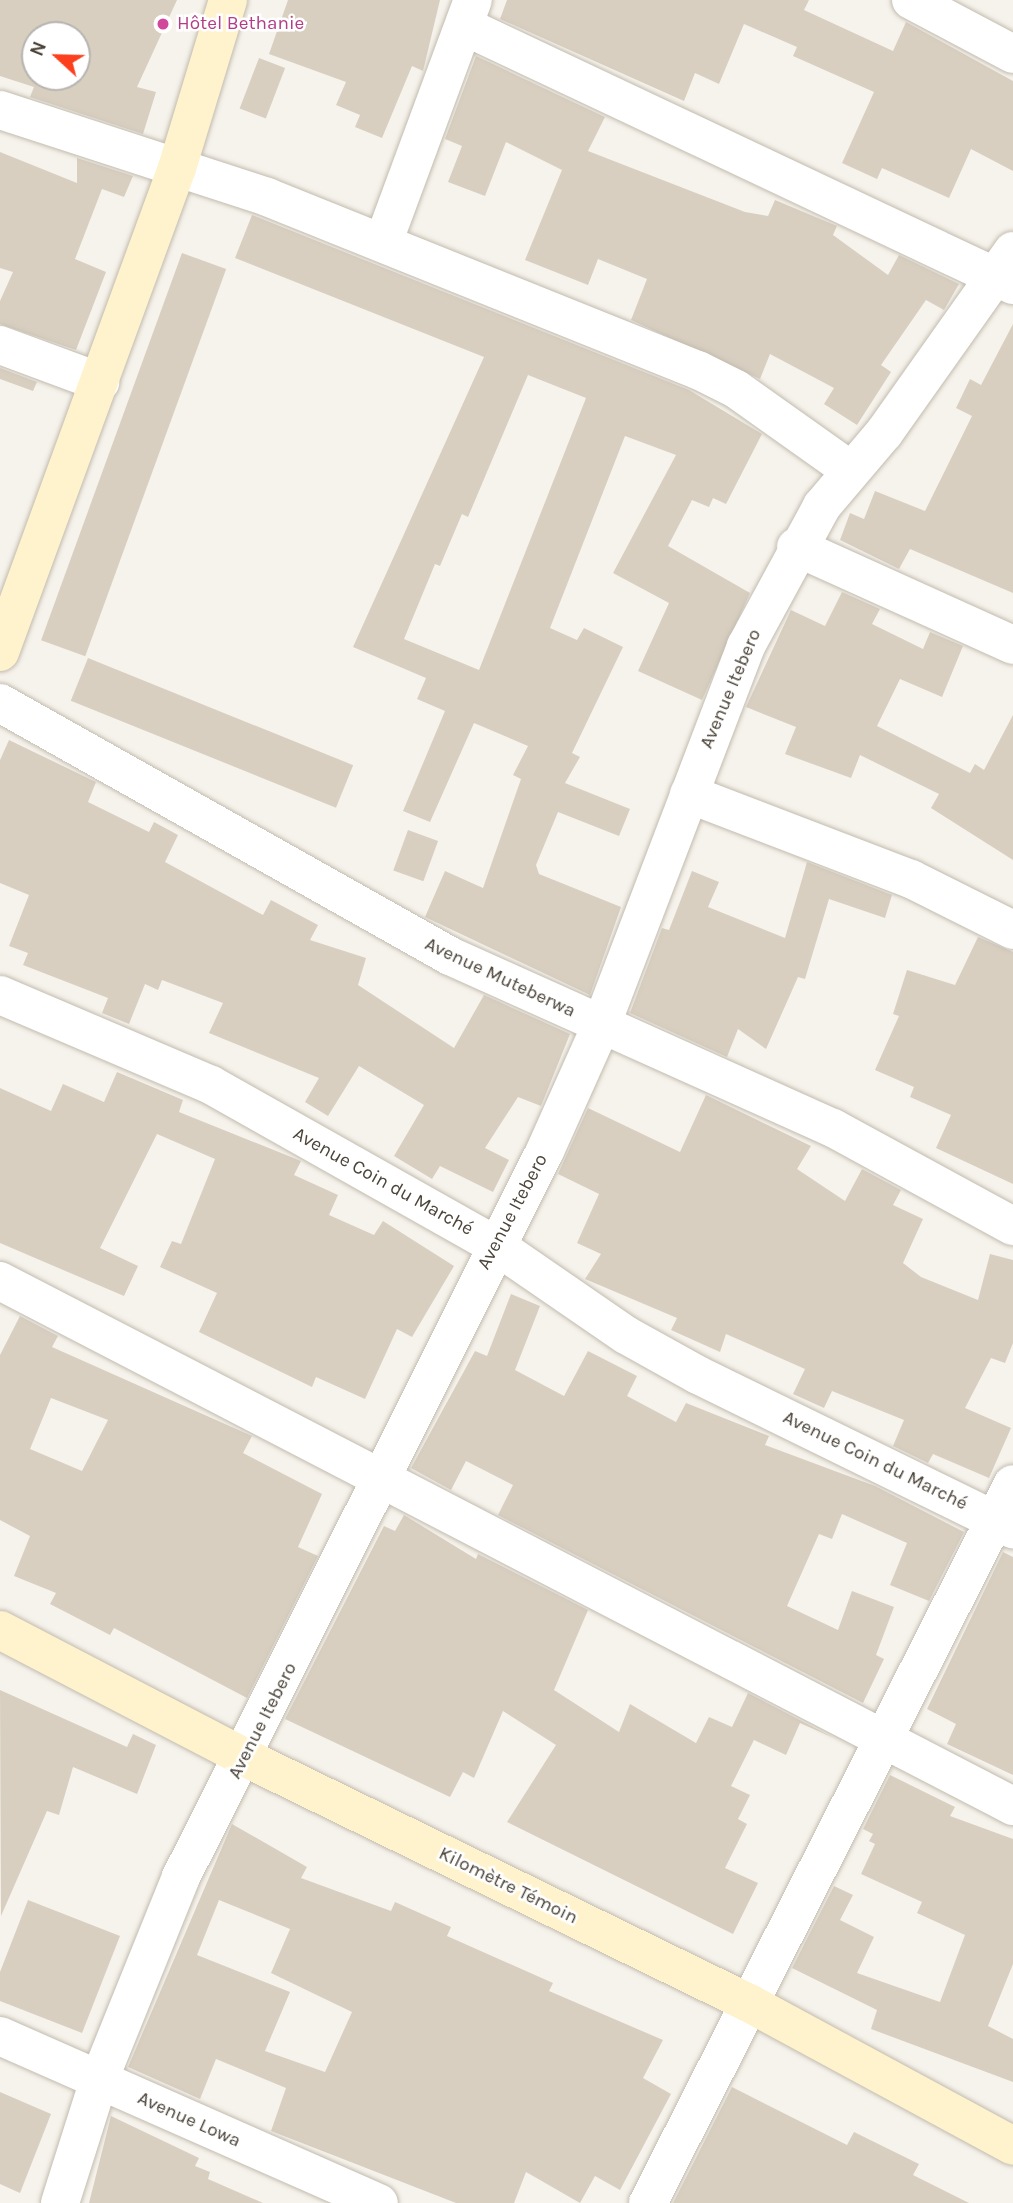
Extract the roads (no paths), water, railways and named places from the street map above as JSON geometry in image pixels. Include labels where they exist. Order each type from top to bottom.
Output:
[{"type":"main road","points":[[0,652],[177,169],[228,0]]},
{"type":"main road","name":"Kilomètre Témoin","points":[[0,1630],[246,1758],[749,2003],[1013,2146]]},
{"type":"street","points":[[911,0],[1013,54]]},
{"type":"street","points":[[383,243],[469,13],[1008,271]]},
{"type":"street","points":[[0,110],[177,169],[383,243],[698,370],[736,389],[850,470]]},
{"type":"street","name":"Avenue Itebero","points":[[60,2203],[99,2080],[181,1877],[246,1758],[601,1026],[731,682],[796,547],[850,470],[884,433],[1008,271]]},
{"type":"street","points":[[0,345],[100,382]]},
{"type":"street","points":[[796,547],[1013,645]]},
{"type":"street","name":"Avenue Muteberwa","points":[[0,703],[328,893],[601,1026],[833,1128],[1013,1226]]},
{"type":"street","points":[[689,794],[911,879],[1013,930]]},
{"type":"street","name":"Avenue Coin du Marché","points":[[0,995],[211,1086],[495,1245],[698,1375],[1003,1524]]},
{"type":"street","points":[[0,1281],[889,1738],[1013,1806]]},
{"type":"street","points":[[648,2203],[749,2003],[1003,1524],[1013,1484]]},
{"type":"street","name":"Avenue Lowa","points":[[0,2036],[379,2203]]},
{"type":"place","name":"Hôtel Bethanie","points":[[163,24]]}]
